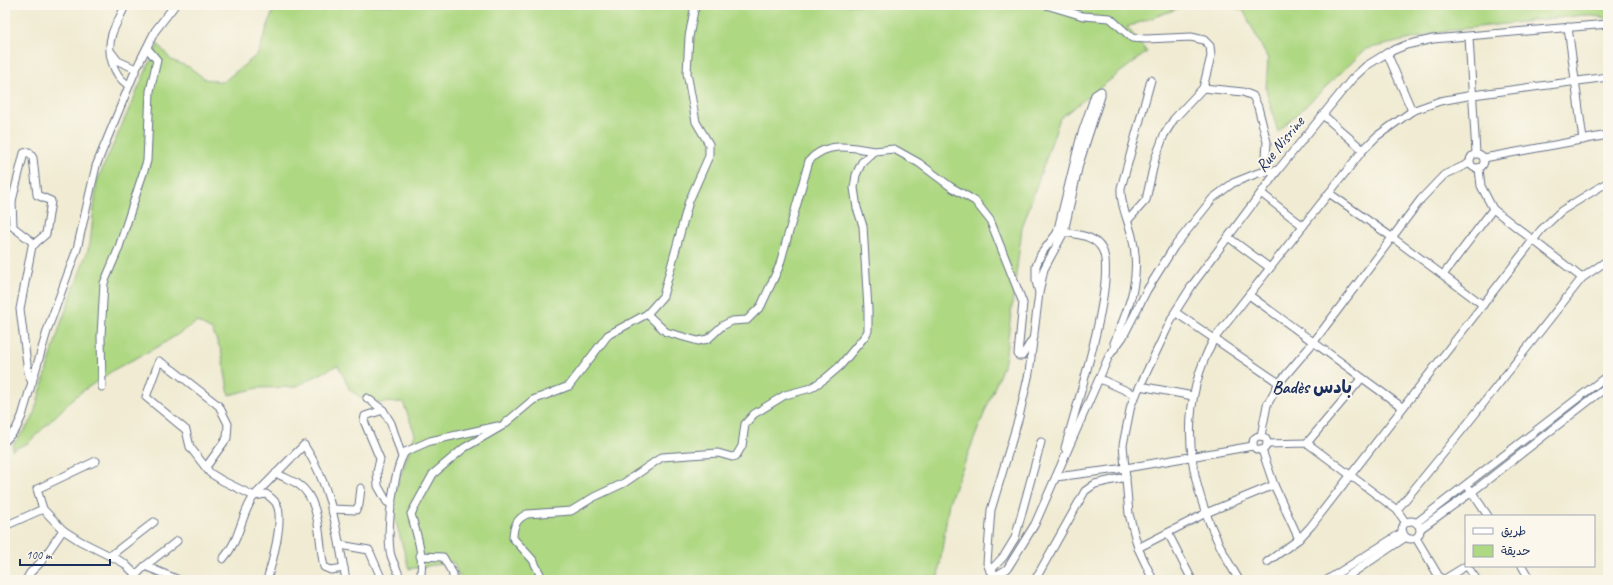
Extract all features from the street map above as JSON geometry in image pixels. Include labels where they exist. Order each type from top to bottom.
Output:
[{"type":"street","points":[[125,5],[111,36],[111,51],[113,67],[122,80],[128,85]]},
{"type":"street","points":[[5,441],[19,425],[48,328],[77,249],[96,166],[128,85],[146,48],[155,31],[175,5]]},
{"type":"street","points":[[420,580],[422,569],[419,545],[411,514],[433,474],[464,448],[502,426],[533,400],[569,386],[583,371],[608,335],[647,314],[663,296],[690,201],[709,156],[709,144],[696,122],[686,73],[689,36],[694,10],[697,5]]},
{"type":"street","points":[[1046,5],[1083,16],[1110,18],[1127,35],[1139,39],[1180,36],[1204,40],[1211,49],[1203,88],[1174,119],[1164,134],[1155,160],[1146,200],[1128,220]]},
{"type":"street","name":"Rue Nisrine","points":[[1153,580],[1138,548],[1129,514],[1123,445],[1131,405],[1176,312],[1193,284],[1278,170],[1352,79],[1366,66],[1387,53],[1419,41],[1608,24]]},
{"type":"street","points":[[1568,27],[1582,140]]},
{"type":"street","points":[[1469,37],[1476,153]]},
{"type":"street","points":[[102,387],[101,336],[104,283],[118,250],[147,161],[150,91],[157,60],[146,48]]},
{"type":"street","points":[[111,51],[118,61],[136,69]]},
{"type":"street","points":[[1387,53],[1412,111]]},
{"type":"street","points":[[1239,580],[1215,536],[1206,513],[1191,455],[1190,412],[1193,396],[1205,355],[1214,339],[1363,150],[1392,124],[1412,111],[1440,101],[1473,95],[1608,77]]},
{"type":"street","points":[[1039,293],[1036,281],[1036,266],[1041,254],[1057,233],[1081,133],[1095,95],[1101,90],[1101,96],[1079,164],[1064,232],[1047,262],[1039,293],[1034,337],[1020,417],[991,510],[987,563],[990,571],[998,578],[1007,569],[1035,524],[1110,356],[1130,304],[1137,275],[1133,242],[1121,198],[1122,182],[1151,80]]},
{"type":"street","points":[[1203,88],[1243,92],[1253,96],[1258,107],[1267,142],[1265,172]]},
{"type":"street","points":[[1323,115],[1363,150]]},
{"type":"street","points":[[1484,158],[1608,135]]},
{"type":"street","points":[[647,314],[666,332],[673,336],[698,341],[708,339],[722,326],[732,321],[747,320],[760,306],[779,267],[809,161],[822,150],[847,146],[874,151],[894,149],[919,163],[951,186],[975,200],[990,220],[1023,303],[1019,356],[1022,356],[1034,337]]},
{"type":"street","points":[[544,580],[533,560],[514,538],[514,526],[522,517],[527,514],[571,511],[594,496],[624,483],[662,457],[718,453],[732,457],[736,456],[742,446],[745,424],[754,414],[785,395],[811,388],[826,378],[840,366],[865,336],[868,331],[868,309],[863,226],[857,208],[854,188],[856,175],[862,162],[874,151]]},
{"type":"street","points":[[32,383],[27,368],[20,309],[32,246],[35,244],[46,234],[51,201],[37,195],[33,158],[29,152],[24,152],[8,202],[13,227],[35,244]]},
{"type":"street","points":[[1476,153],[1481,154],[1484,158]]},
{"type":"street","points":[[1470,163],[1472,156],[1476,153]]},
{"type":"street","points":[[1478,168],[1483,166],[1484,158]]},
{"type":"street","points":[[1470,163],[1474,167],[1478,168]]},
{"type":"street","points":[[1253,446],[1254,440],[1260,436],[1267,405],[1279,383],[1313,343],[1433,185],[1453,170],[1470,163]]},
{"type":"street","points":[[1478,168],[1481,186],[1493,209],[1582,278]]},
{"type":"street","points":[[1110,356],[1123,337],[1147,290],[1174,248],[1205,206],[1219,192],[1233,183],[1265,172],[1278,170]]},
{"type":"street","points":[[1267,562],[1299,539],[1533,239],[1561,211],[1608,182]]},
{"type":"street","points":[[1261,193],[1303,226]]},
{"type":"street","points":[[1329,193],[1393,238],[1483,305]]},
{"type":"street","points":[[1443,275],[1493,209]]},
{"type":"street","points":[[1060,466],[1093,345],[1103,300],[1107,273],[1104,254],[1098,243],[1089,237],[1064,232]]},
{"type":"street","points":[[1228,237],[1270,268]]},
{"type":"street","points":[[1397,510],[1469,422],[1582,278],[1608,260]]},
{"type":"street","points":[[1249,295],[1361,379],[1402,407]]},
{"type":"street","points":[[1176,312],[1279,383]]},
{"type":"street","points":[[206,467],[227,438],[228,424],[218,406],[173,370],[159,361],[146,397],[186,430],[190,448],[210,473],[222,481],[254,496],[266,494],[277,504],[279,514],[274,557],[267,580]]},
{"type":"street","points":[[1465,567],[1442,580],[1416,538],[1418,526],[1467,484],[1608,375]]},
{"type":"street","points":[[1100,379],[1136,395]]},
{"type":"street","points":[[1307,443],[1361,379]]},
{"type":"street","points":[[1140,386],[1193,396]]},
{"type":"street","points":[[1418,526],[1472,492],[1608,386]]},
{"type":"street","points":[[367,398],[383,410],[391,423],[402,457]]},
{"type":"street","points":[[383,410],[365,416],[364,421],[380,459],[377,472],[378,486],[387,502],[392,504]]},
{"type":"street","points":[[400,580],[390,552],[392,504],[402,457],[406,452],[430,441],[482,428],[502,426]]},
{"type":"street","points":[[1260,436],[1266,438],[1267,444]]},
{"type":"street","points":[[990,571],[1015,538],[1041,442]]},
{"type":"street","points":[[1262,450],[1267,444],[1307,443],[1349,476],[1397,510],[1406,523],[1404,534],[1342,580]]},
{"type":"street","points":[[223,558],[231,550],[237,540],[248,505],[254,496],[304,445],[323,478],[340,545],[346,580]]},
{"type":"street","points":[[1056,477],[1126,468],[1191,455],[1253,446]]},
{"type":"street","points":[[1253,446],[1257,450],[1262,450]]},
{"type":"street","points":[[1262,450],[1274,485],[1299,539]]},
{"type":"street","points":[[96,461],[37,489],[43,509],[63,530],[80,541],[124,562],[133,578],[145,566],[177,541]]},
{"type":"street","points":[[276,473],[298,484],[306,490],[311,498],[316,510],[320,549],[324,567],[331,570],[344,568]]},
{"type":"street","points":[[1035,580],[1085,491],[1095,484],[1126,477]]},
{"type":"street","points":[[1467,484],[1487,515]]},
{"type":"street","points":[[1138,548],[1206,513],[1274,485]]},
{"type":"street","points":[[331,509],[356,510],[359,505],[361,488]]},
{"type":"street","points":[[5,526],[43,509]]},
{"type":"street","points":[[1406,523],[1413,521],[1418,526]]},
{"type":"street","points":[[110,556],[154,522]]},
{"type":"street","points":[[26,580],[30,573],[41,562],[63,530]]},
{"type":"street","points":[[1168,533],[1192,580]]},
{"type":"street","points":[[1404,534],[1411,539],[1416,538]]},
{"type":"street","points":[[1327,580],[1404,534]]},
{"type":"street","points":[[340,545],[369,550],[382,580]]},
{"type":"street","points":[[420,556],[443,557],[453,574],[454,580]]},
{"type":"street","points":[[145,566],[178,580]]},
{"type":"street","points":[[1468,567],[1477,580]]},
{"type":"street","points":[[1523,567],[1530,580]]},
{"type":"green space","points":[[275,5],[1187,5],[1127,27],[1147,52],[1060,118],[1022,228],[1005,361],[949,502],[938,577],[942,580],[461,580],[453,562],[409,569],[391,504],[415,434],[403,402],[368,403],[350,390],[338,365],[295,387],[258,388],[229,395],[221,350],[212,330],[197,322],[161,345],[115,369],[77,395],[28,443],[12,450],[14,443],[32,420],[60,326],[90,244],[97,181],[158,44],[171,60],[189,67],[205,79],[223,82],[258,54]]},
{"type":"green space","points":[[1224,5],[1608,5],[1608,18],[1584,15],[1452,30],[1366,49],[1278,132],[1266,89],[1268,59],[1243,10]]},
{"type":"district","name":"Badès بادس","points":[[1312,387]]}]
